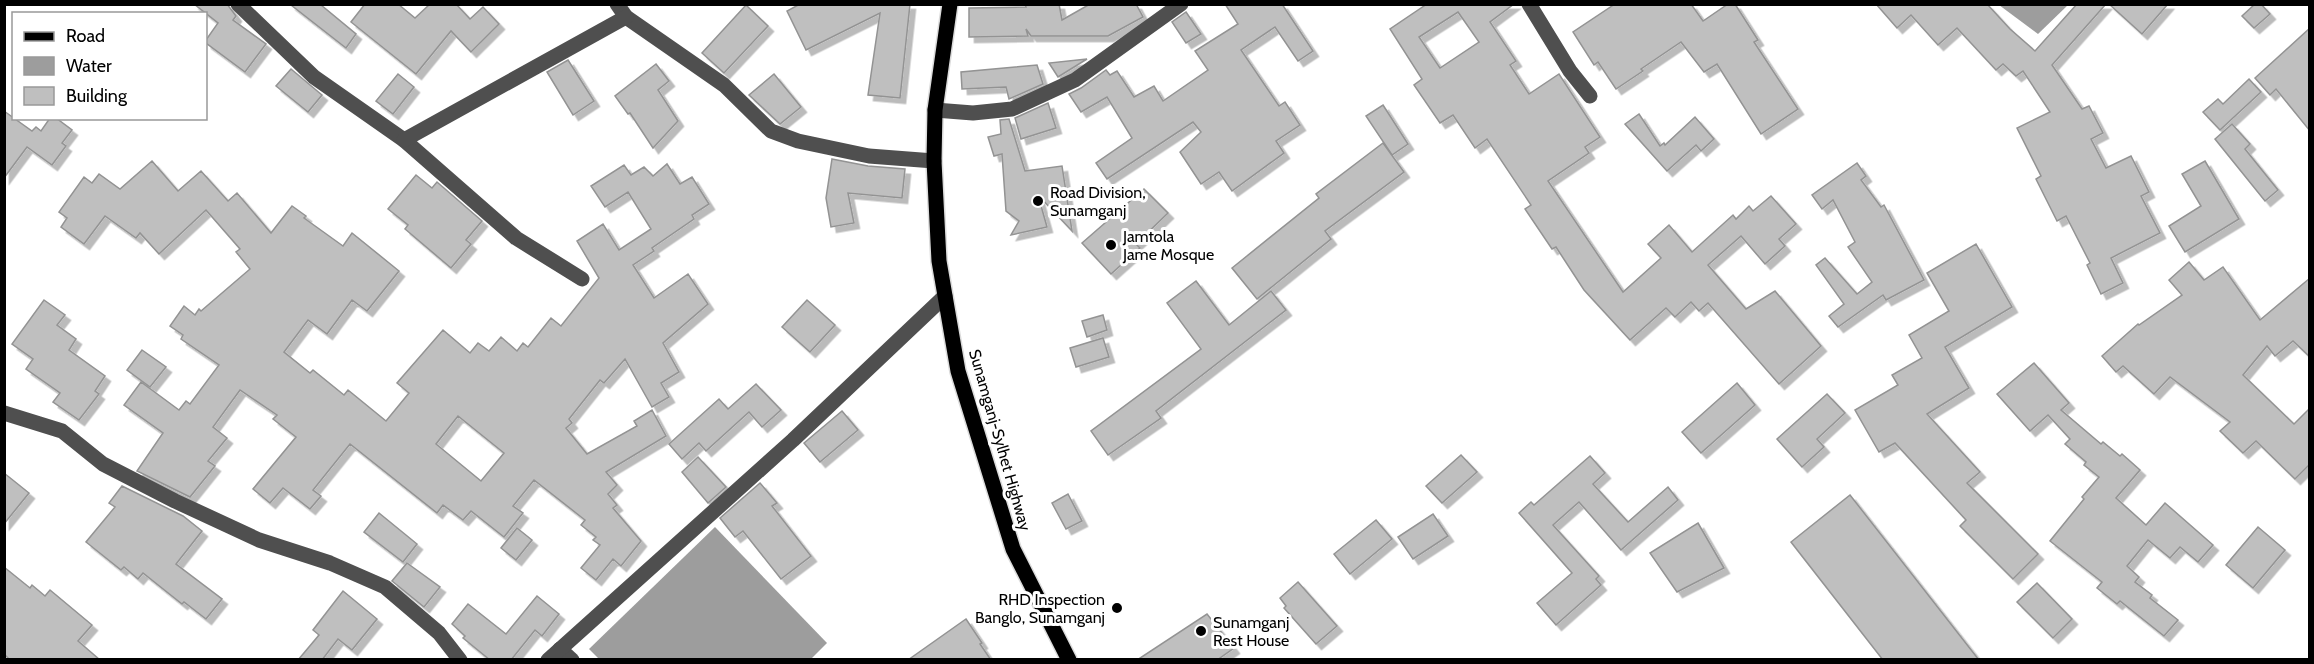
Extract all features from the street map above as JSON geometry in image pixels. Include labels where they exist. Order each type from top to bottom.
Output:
[{"type":"main road","name":"Sunamganj-Sylhet Highway","points":[[950,4],[935,110],[934,161],[939,261],[958,370],[1013,549],[1069,660]]},
{"type":"street","points":[[238,4],[314,77],[404,140],[516,238],[582,279]]},
{"type":"street","points":[[935,110],[973,113],[1012,109],[1075,80],[1181,4]]},
{"type":"street","points":[[1529,4],[1570,71],[1590,96]]},
{"type":"street","points":[[404,140],[621,11],[723,85],[771,131],[798,141],[869,156],[934,161]]},
{"type":"street","points":[[548,660],[566,654],[945,296]]},
{"type":"street","points":[[4,414],[62,431],[103,465],[259,540],[330,563],[385,587],[439,633],[460,660]]},
{"type":"water","points":[[1999,5],[2068,5],[2038,34]]},
{"type":"water","points":[[715,527],[827,643],[811,659],[599,659],[589,649]]},
{"type":"building","points":[[194,4],[227,4],[236,16],[233,20],[266,44],[245,72],[207,44],[207,39],[218,23]]},
{"type":"building","points":[[365,4],[398,4],[415,18],[430,4],[456,4],[470,19],[483,7],[499,24],[471,52],[451,31],[416,74],[351,22]]},
{"type":"building","points":[[800,4],[910,4],[900,98],[868,95],[880,13],[806,50],[787,11]]},
{"type":"building","points":[[1025,4],[1059,4],[1062,20],[1090,4],[1136,4],[1143,17],[1108,36],[1031,36],[1026,29],[1028,36],[969,37],[969,8],[1026,7]]},
{"type":"building","points":[[1225,4],[1282,4],[1313,51],[1298,61],[1275,27],[1241,50],[1279,106],[1285,102],[1300,125],[1276,141],[1284,153],[1232,191],[1219,172],[1201,184],[1180,152],[1201,132],[1193,122],[1107,179],[1096,163],[1132,138],[1107,97],[1081,112],[1069,94],[1106,70],[1110,75],[1117,71],[1134,97],[1154,86],[1163,101],[1208,70],[1195,51],[1238,24]]},
{"type":"building","points":[[1427,4],[1514,4],[1490,22],[1516,61],[1510,65],[1529,94],[1559,74],[1600,137],[1585,147],[1589,153],[1548,181],[1623,292],[1661,258],[1648,244],[1669,225],[1692,252],[1733,215],[1736,219],[1749,206],[1753,211],[1771,196],[1796,224],[1779,239],[1785,246],[1765,264],[1741,236],[1708,265],[1746,309],[1775,291],[1821,346],[1779,384],[1708,303],[1699,311],[1691,302],[1675,317],[1666,308],[1630,340],[1584,290],[1556,247],[1552,249],[1525,209],[1531,205],[1487,139],[1475,148],[1453,115],[1440,123],[1414,85],[1422,79],[1390,29]],"holes":[[[1458,12],[1479,42],[1440,68],[1419,37]]]},
{"type":"building","points":[[1615,4],[1691,4],[1703,21],[1728,4],[1735,4],[1758,40],[1754,42],[1798,109],[1761,134],[1717,64],[1704,72],[1681,42],[1616,89],[1598,62],[1594,65],[1573,32]]},
{"type":"building","points":[[1876,4],[1987,4],[2035,51],[2077,4],[2106,4],[2052,65],[2082,109],[2089,106],[2103,133],[2091,139],[2106,168],[2131,156],[2149,192],[2141,196],[2160,233],[2111,258],[2123,283],[2101,294],[2087,265],[2090,263],[2066,216],[2057,221],[2036,179],[2041,176],[2017,128],[2050,112],[2023,71],[2016,76],[2003,64],[1996,70],[1957,28],[1938,45],[1911,15],[1897,28]]},
{"type":"building","points":[[2109,4],[2168,4],[2142,34]]},
{"type":"building","points":[[2255,4],[2261,4],[2270,14],[2254,28],[2242,16]]},
{"type":"building","points":[[291,5],[321,5],[356,34],[346,48]]},
{"type":"building","points":[[746,5],[768,26],[724,73],[702,53]]},
{"type":"building","points":[[1186,12],[1201,34],[1186,43],[1172,22]]},
{"type":"building","points":[[2310,28],[2310,131],[2276,89],[2270,95],[2255,78]]},
{"type":"building","points":[[1087,59],[1058,77],[1049,63]]},
{"type":"building","points":[[568,60],[594,101],[573,115],[547,72]]},
{"type":"building","points":[[656,64],[669,81],[658,90],[678,121],[653,148],[630,113],[628,114],[615,96]]},
{"type":"building","points":[[1037,65],[1043,84],[1009,99],[1006,87],[962,89],[961,72]]},
{"type":"building","points":[[291,69],[322,95],[308,112],[276,86]]},
{"type":"building","points":[[398,74],[414,87],[393,114],[376,101]]},
{"type":"building","points":[[774,74],[801,107],[780,124],[749,95]]},
{"type":"building","points":[[2249,79],[2261,92],[2220,130],[2203,112],[2218,99],[2223,104]]},
{"type":"building","points":[[1048,103],[1056,128],[1021,139],[1015,118]]},
{"type":"building","points":[[1383,105],[1408,144],[1392,155],[1366,116]]},
{"type":"building","points":[[4,111],[12,117],[12,120],[17,120],[32,131],[36,127],[41,131],[49,120],[59,120],[72,130],[62,143],[66,146],[52,165],[27,147],[4,178]]},
{"type":"building","points":[[1639,114],[1660,146],[1664,143],[1665,145],[1695,117],[1714,139],[1701,151],[1696,145],[1667,171],[1625,124]]},
{"type":"building","name":"Road Division, Sunamganj","points":[[1009,119],[1025,171],[1062,166],[1072,231],[1038,195],[1047,227],[1011,235],[1019,221],[1006,211],[1002,154],[994,156],[988,137],[1001,134],[1000,120]]},
{"type":"building","points":[[2232,124],[2250,144],[2245,149],[2278,190],[2265,201],[2215,139]]},
{"type":"building","points":[[1383,143],[1404,172],[1325,231],[1331,239],[1257,299],[1232,268],[1319,198],[1316,194]]},
{"type":"building","points":[[832,159],[868,166],[905,169],[902,198],[848,193],[854,223],[831,227],[826,198]]},
{"type":"building","points":[[152,161],[178,191],[201,171],[228,201],[237,193],[271,233],[292,206],[306,216],[304,218],[343,246],[352,233],[399,271],[367,311],[352,300],[327,334],[308,320],[284,352],[310,373],[313,370],[344,395],[348,390],[386,421],[409,393],[397,383],[443,330],[470,353],[478,343],[489,351],[501,337],[517,351],[523,343],[528,347],[551,318],[561,326],[599,278],[577,241],[603,224],[619,250],[651,229],[628,192],[605,207],[591,186],[624,165],[631,175],[644,167],[653,176],[667,164],[680,184],[692,177],[709,204],[692,215],[694,219],[652,248],[654,251],[633,265],[654,298],[688,274],[708,304],[663,343],[679,372],[661,383],[669,397],[652,407],[625,359],[604,383],[600,380],[569,419],[572,423],[566,428],[587,454],[637,426],[634,421],[652,410],[666,436],[606,472],[617,485],[608,494],[617,505],[613,508],[641,541],[621,566],[613,559],[596,580],[581,568],[600,545],[593,540],[596,537],[581,525],[585,520],[534,480],[513,506],[523,513],[504,537],[471,511],[463,520],[443,505],[437,513],[350,444],[313,490],[321,496],[310,509],[283,488],[270,503],[253,489],[296,437],[273,419],[277,415],[240,390],[213,427],[227,438],[208,461],[215,466],[190,497],[137,471],[163,433],[124,405],[141,382],[179,410],[186,401],[190,404],[219,365],[181,339],[183,335],[170,326],[184,306],[195,315],[199,309],[201,311],[250,269],[236,252],[240,249],[206,210],[159,254],[140,233],[136,238],[105,216],[84,244],[61,227],[67,218],[59,212],[84,177],[92,183],[99,174],[120,189]],"holes":[[[458,416],[504,453],[481,481],[436,444]]]},
{"type":"building","points":[[2205,161],[2239,219],[2185,252],[2169,226],[2201,206],[2182,174]]},
{"type":"building","points":[[1857,163],[1866,176],[1861,180],[1881,207],[1884,205],[1924,280],[1886,300],[1883,295],[1838,327],[1829,316],[1844,304],[1816,265],[1825,258],[1857,294],[1872,282],[1848,247],[1855,242],[1833,200],[1822,209],[1812,195]]},
{"type":"building","points":[[416,175],[432,188],[437,182],[482,221],[466,240],[471,244],[451,268],[405,229],[408,225],[388,209]]},
{"type":"building","points":[[1144,189],[1168,213],[1136,244],[1140,248],[1111,274],[1082,243]]},
{"type":"building","points":[[1976,244],[2012,307],[1945,347],[1969,388],[1927,414],[1980,472],[1967,483],[2038,554],[2013,579],[1960,526],[1966,520],[1895,443],[1879,452],[1855,410],[1898,385],[1892,375],[1922,358],[1909,335],[1949,311],[1927,273]]},
{"type":"building","points":[[2189,262],[2204,280],[2223,267],[2260,320],[2310,278],[2310,357],[2293,341],[2275,356],[2267,346],[2243,375],[2294,424],[2310,408],[2310,464],[2295,479],[2256,441],[2243,453],[2220,431],[2230,422],[2170,377],[2154,394],[2123,366],[2116,372],[2102,356],[2138,324],[2182,295],[2169,280]]},
{"type":"building","points":[[1196,281],[1229,325],[1271,291],[1286,310],[1156,411],[1161,418],[1108,455],[1091,431],[1201,349],[1167,303]]},
{"type":"building","points":[[44,300],[65,315],[57,325],[76,339],[69,350],[105,376],[95,391],[99,394],[79,420],[53,402],[60,393],[26,369],[33,359],[12,344]]},
{"type":"building","points":[[807,300],[835,325],[810,352],[782,327]]},
{"type":"building","points":[[1103,315],[1107,330],[1087,337],[1082,321]]},
{"type":"building","points":[[1103,338],[1109,357],[1076,367],[1070,348]]},
{"type":"building","points":[[142,350],[166,367],[150,387],[127,370]]},
{"type":"building","points":[[2034,363],[2069,403],[2061,410],[2101,444],[2103,442],[2120,456],[2122,454],[2140,470],[2116,498],[2146,525],[2165,503],[2213,545],[2198,562],[2180,547],[2170,558],[2148,540],[2127,566],[2139,577],[2135,582],[2152,595],[2150,598],[2178,620],[2164,636],[2120,601],[2117,604],[2097,588],[2102,582],[2050,541],[2099,477],[2084,465],[2086,462],[2065,444],[2070,439],[2048,415],[2030,431],[1997,394]]},
{"type":"building","points":[[1737,383],[1755,405],[1701,453],[1682,432]]},
{"type":"building","points":[[756,384],[781,410],[762,427],[749,412],[706,451],[699,443],[682,459],[669,444],[719,399],[728,409]]},
{"type":"building","points":[[1827,394],[1845,413],[1817,439],[1824,447],[1802,467],[1777,439]]},
{"type":"building","points":[[842,411],[858,430],[820,462],[804,443]]},
{"type":"building","points":[[1461,455],[1477,472],[1442,503],[1426,486]]},
{"type":"building","points":[[1590,456],[1605,473],[1593,484],[1628,522],[1668,487],[1678,500],[1621,550],[1579,502],[1553,525],[1599,576],[1596,579],[1601,585],[1556,625],[1537,603],[1572,573],[1519,513],[1531,502],[1534,505]]},
{"type":"building","points":[[698,457],[726,487],[708,503],[682,472]]},
{"type":"building","points":[[4,473],[29,493],[4,524]]},
{"type":"building","points":[[760,483],[777,503],[772,506],[811,556],[781,579],[743,531],[735,537],[720,518]]},
{"type":"building","points":[[122,486],[183,516],[202,531],[176,564],[222,599],[206,619],[184,602],[182,604],[143,573],[138,579],[124,567],[121,570],[86,542],[115,507],[109,503]]},
{"type":"building","points":[[1068,494],[1082,521],[1066,529],[1052,503]]},
{"type":"building","points":[[1850,495],[1979,660],[1883,660],[1791,542]]},
{"type":"building","points":[[379,513],[417,544],[403,562],[364,532]]},
{"type":"building","points":[[1433,514],[1448,536],[1413,559],[1398,537]]},
{"type":"building","points":[[1376,520],[1392,539],[1350,574],[1334,554]]},
{"type":"building","points":[[1698,523],[1724,568],[1677,592],[1650,553]]},
{"type":"building","points":[[2258,527],[2285,550],[2253,588],[2226,565]]},
{"type":"building","points":[[517,528],[532,540],[516,560],[501,548]]},
{"type":"building","points":[[407,563],[440,587],[424,607],[392,581]]},
{"type":"building","points":[[4,567],[30,588],[32,585],[45,596],[50,590],[92,625],[78,641],[100,660],[10,660],[4,654]]},
{"type":"building","points":[[1298,582],[1337,626],[1316,644],[1284,608],[1286,606],[1280,598]]},
{"type":"building","points":[[2037,583],[2072,619],[2053,638],[2017,602]]},
{"type":"building","points":[[343,591],[377,619],[352,650],[338,639],[322,660],[298,660],[319,635],[313,630]]},
{"type":"building","points":[[537,596],[559,614],[542,636],[535,630],[511,660],[490,660],[463,638],[465,636],[452,624],[468,604],[506,634]]},
{"type":"building","name":"Sunamganj Rest House","points":[[1207,614],[1234,648],[1217,660],[1137,660]]},
{"type":"building","points":[[966,619],[991,660],[908,660]]},
{"type":"place","name":"Road Division, Sunamganj","points":[[1038,201]]},
{"type":"place","name":"Jamtola Jame Mosque","points":[[1111,245]]},
{"type":"place","name":"RHD Inspection Banglo, Sunamganj","points":[[1117,608]]},
{"type":"place","name":"Sunamganj Rest House","points":[[1201,631]]}]
